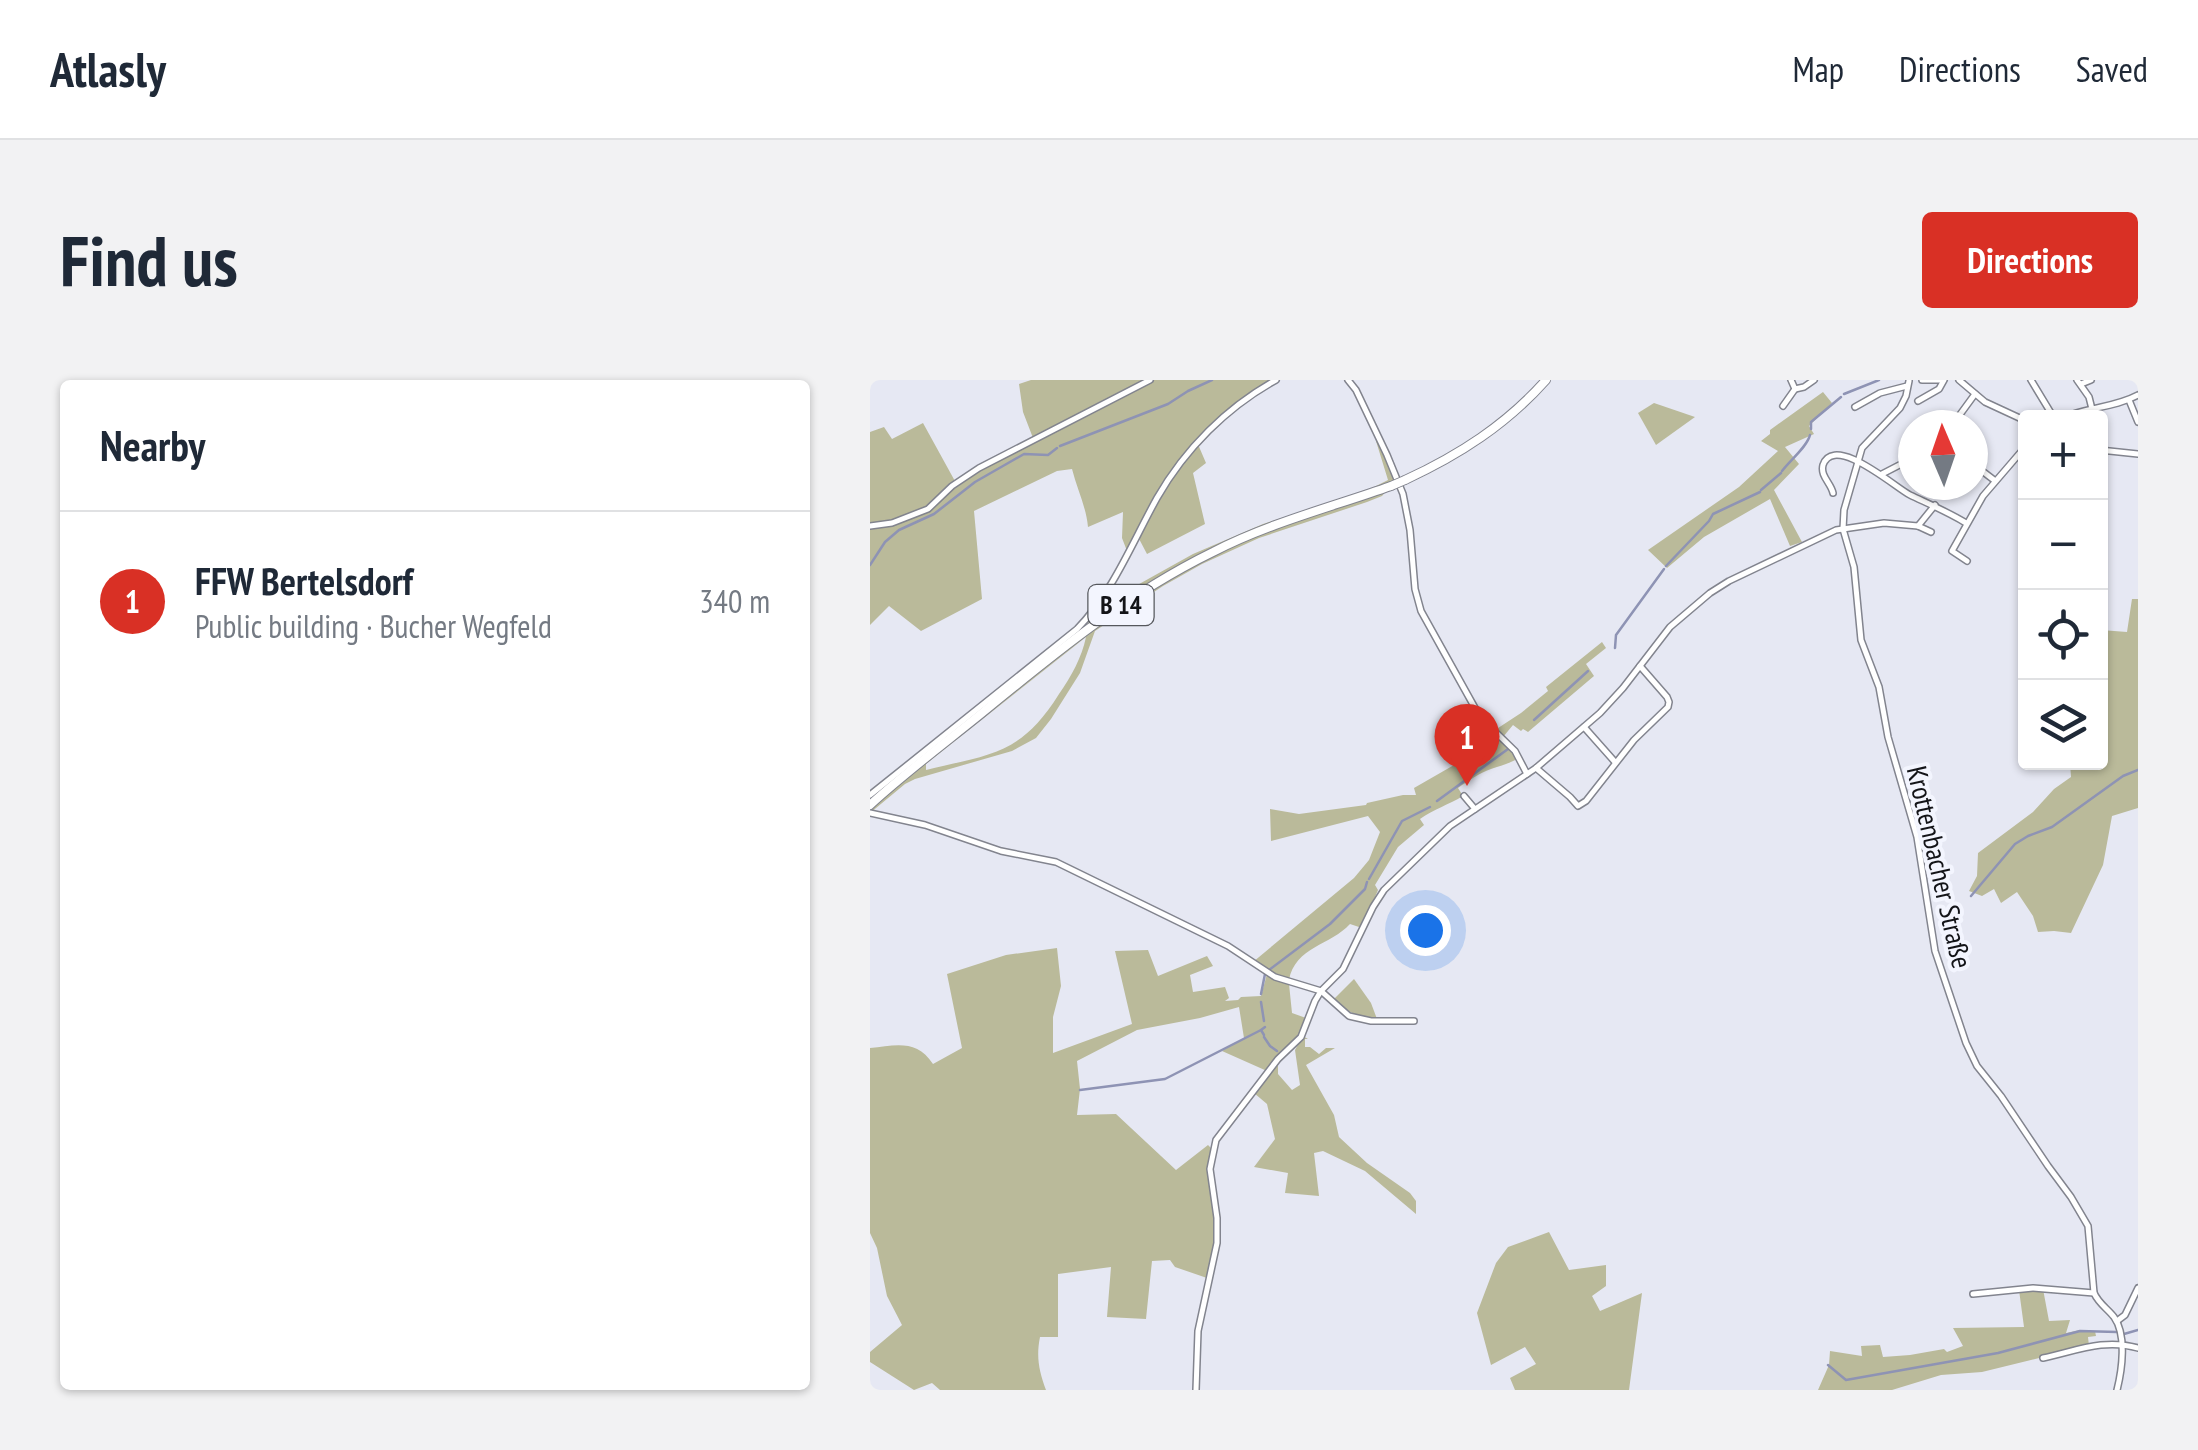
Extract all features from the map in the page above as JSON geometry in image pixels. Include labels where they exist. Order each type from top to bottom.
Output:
[{"type":"main road","name":"B 14","points":[[872,800],[1082,632],[1128,600],[1172,573],[1265,529],[1391,486],[1440,464],[1504,421],[1546,380]]},
{"type":"street","points":[[870,526],[892,524],[928,509],[979,468],[1150,380]]},
{"type":"street","points":[[872,800],[1090,616],[1184,460],[1227,414],[1276,380]]},
{"type":"street","points":[[1348,380],[1402,494],[1421,611],[1480,717],[1515,751],[1528,774]]},
{"type":"street","points":[[1791,380],[1795,389]]},
{"type":"street","points":[[1783,406],[1795,389],[1814,380]]},
{"type":"street","points":[[1918,401],[1940,389],[1943,380],[1922,380]]},
{"type":"street","points":[[1959,380],[1975,394],[2018,418]]},
{"type":"street","points":[[2031,380],[2049,410]]},
{"type":"street","points":[[2091,380],[2079,382],[2092,408]]},
{"type":"street","points":[[1854,407],[1910,382]]},
{"type":"street","points":[[1843,528],[1857,461],[1869,440],[1900,408],[1910,382]]},
{"type":"street","points":[[1963,410],[1975,394]]},
{"type":"street","points":[[2086,410],[2138,396]]},
{"type":"street","points":[[2129,400],[2138,422]]},
{"type":"street","points":[[2108,451],[2138,454]]},
{"type":"street","points":[[1967,561],[1952,550],[1994,480],[2018,454]]},
{"type":"street","points":[[1833,494],[1823,472],[1824,463],[1834,456],[1857,461],[1907,493],[1966,523]]},
{"type":"street","points":[[1882,474],[1898,466]]},
{"type":"street","points":[[1988,475],[1994,480]]},
{"type":"street","points":[[1918,526],[1934,505]]},
{"type":"street","points":[[1196,1390],[1198,1330],[1218,1230],[1210,1169],[1212,1150],[1224,1126],[1304,1033],[1321,991],[1343,968],[1384,890],[1450,826],[1528,774],[1600,714],[1670,628],[1710,592],[1843,528],[1884,523],[1918,526],[1931,532]]},
{"type":"street","name":"Krottenbacher Straße","points":[[1843,528],[1854,568],[1860,640],[1879,687],[1888,737],[1916,837],[1936,951],[1966,1043],[1977,1066],[2088,1226],[2094,1293]]},
{"type":"street","points":[[1536,768],[1578,806],[1586,801],[1614,762],[1668,707],[1669,702],[1640,666]]},
{"type":"street","points":[[1584,726],[1614,762]]},
{"type":"street","points":[[1464,796],[1475,809]]},
{"type":"street","points":[[870,813],[925,825],[1001,851],[1056,862],[1240,952],[1275,977],[1321,991],[1349,1016],[1371,1021],[1414,1021]]},
{"type":"street","points":[[1973,1294],[2033,1288],[2094,1293],[2117,1321],[2121,1343],[2117,1390]]},
{"type":"street","points":[[2117,1321],[2138,1288]]},
{"type":"street","points":[[2043,1358],[2121,1343],[2138,1348]]},
{"type":"green space","points":[[1031,380],[1280,380],[1253,394],[1197,442],[1206,463],[1193,473],[1205,524],[1147,554],[1137,535],[1127,551],[1122,538],[1123,512],[1088,527],[1072,469],[1057,471],[974,511],[982,599],[921,631],[889,606],[870,625],[870,432],[884,427],[892,439],[923,423],[956,483],[1033,438],[1023,412],[1019,384]]},
{"type":"green space","points":[[1823,392],[1832,403],[1809,426],[1814,434],[1785,447],[1799,464],[1774,490],[1802,542],[1790,546],[1770,499],[1704,537],[1667,568],[1648,550],[1739,487],[1778,451],[1761,441],[1770,430]]},
{"type":"green space","points":[[1654,403],[1695,417],[1656,445],[1638,413]]},
{"type":"green space","points":[[1379,440],[1396,481],[1210,550],[1128,596],[881,789],[1090,621],[1107,598],[1114,601],[1193,554],[1263,524],[1388,480],[1376,441]]},
{"type":"green space","points":[[1387,490],[1367,502],[1259,538],[1163,586],[1095,631],[1080,673],[1036,738],[1012,751],[915,779],[870,813],[870,807],[1118,609],[1211,555],[1284,524]],"holes":[[[1086,637],[1072,674],[1045,714],[1017,741],[987,755],[926,770],[926,764]]]},
{"type":"green space","points":[[2132,599],[2138,599],[2138,808],[2112,816],[2103,865],[2071,933],[2038,932],[2033,916],[2017,892],[2001,903],[1994,889],[1982,896],[1969,891],[1977,876],[1978,853],[2033,812],[2071,777],[2070,770],[2108,770],[2108,631],[2127,632]]},
{"type":"green space","points":[[1602,642],[1606,648],[1586,664],[1594,676],[1528,732],[1513,725],[1503,737],[1495,730],[1548,691],[1546,687]]},
{"type":"green space","points":[[1500,738],[1517,759],[1474,777],[1458,788],[1463,796],[1420,819],[1424,825],[1398,847],[1375,885],[1378,890],[1362,928],[1350,924],[1306,953],[1298,960],[1289,980],[1253,962],[1354,878],[1369,860],[1380,832],[1368,816],[1271,841],[1270,809],[1299,814],[1416,795],[1414,788],[1461,761],[1468,770]]},
{"type":"green space","points":[[1057,948],[1061,986],[1053,1017],[1053,1053],[1132,1024],[1115,951],[1148,950],[1158,976],[1207,956],[1213,966],[1190,975],[1193,992],[1225,987],[1229,998],[1225,1001],[1261,996],[1267,974],[1289,984],[1292,1013],[1306,1018],[1299,1035],[1267,1071],[1222,1051],[1244,1038],[1239,1007],[1137,1030],[1077,1061],[1077,1115],[1116,1114],[1176,1170],[1208,1145],[1211,1148],[1216,1228],[1207,1278],[1175,1267],[1170,1260],[1152,1261],[1146,1319],[1107,1317],[1111,1267],[1058,1274],[1058,1337],[1040,1337],[1039,1344],[1039,1364],[1046,1390],[940,1390],[932,1383],[914,1390],[870,1362],[870,1352],[902,1325],[887,1296],[870,1233],[870,1048],[913,1047],[933,1064],[962,1048],[947,974],[1006,955]]},
{"type":"green space","points":[[1354,979],[1377,1019],[1353,1013],[1333,1000]]},
{"type":"green space","points":[[1303,1036],[1308,1039],[1305,1047],[1319,1054],[1326,1048],[1335,1048],[1306,1065],[1334,1115],[1339,1137],[1367,1163],[1410,1193],[1416,1201],[1416,1214],[1365,1171],[1323,1151],[1314,1153],[1319,1196],[1285,1193],[1288,1173],[1254,1167],[1275,1139],[1267,1104],[1254,1093],[1275,1065],[1292,1090],[1300,1085],[1295,1050]]},
{"type":"green space","points":[[1549,1232],[1569,1270],[1606,1265],[1606,1286],[1592,1296],[1600,1311],[1642,1293],[1629,1390],[1515,1390],[1510,1378],[1536,1364],[1525,1347],[1491,1365],[1477,1313],[1496,1263],[1508,1247]]},
{"type":"green space","points":[[2043,1289],[2049,1321],[2070,1320],[2066,1333],[2095,1331],[2096,1336],[2088,1337],[2089,1346],[1982,1372],[1941,1375],[1892,1390],[1818,1390],[1829,1365],[1830,1351],[1862,1356],[1861,1346],[1880,1345],[1883,1357],[1944,1349],[1947,1352],[1963,1346],[1953,1328],[2024,1327],[2019,1290]]},
{"type":"waterway","points":[[1060,446],[1168,404],[1212,380]]},
{"type":"waterway","points":[[1844,394],[1879,380]]},
{"type":"waterway","points":[[1811,429],[1811,422],[1841,397]]},
{"type":"waterway","points":[[1782,471],[1810,435]]},
{"type":"waterway","points":[[870,565],[885,542],[899,530],[934,514],[975,482],[1024,454],[1048,455],[1057,448]]},
{"type":"waterway","points":[[1761,490],[1781,473]]},
{"type":"waterway","points":[[1666,566],[1713,514],[1760,492]]},
{"type":"waterway","points":[[1615,648],[1616,635],[1664,569]]},
{"type":"waterway","points":[[1534,720],[1588,671]]},
{"type":"waterway","points":[[1437,801],[1508,749]]},
{"type":"waterway","points":[[1971,896],[2015,844],[2052,827],[2123,776],[2138,770]]},
{"type":"waterway","points":[[1369,879],[1402,821],[1430,807]]},
{"type":"waterway","points":[[1269,970],[1330,924],[1365,889],[1367,882]]},
{"type":"waterway","points":[[1261,994],[1265,974]]},
{"type":"waterway","points":[[1261,1002],[1264,1021]]},
{"type":"waterway","points":[[1264,1035],[1261,1030],[1265,1027]]},
{"type":"waterway","points":[[1080,1090],[1165,1079],[1261,1030]]},
{"type":"waterway","points":[[1264,1037],[1277,1051]]},
{"type":"waterway","points":[[2124,1334],[2138,1330]]},
{"type":"waterway","points":[[1828,1365],[1846,1380],[1998,1353],[2080,1331],[2117,1332]]},
{"type":"place","name":"FFW Bertelsdorf","points":[[1467,786]]}]
